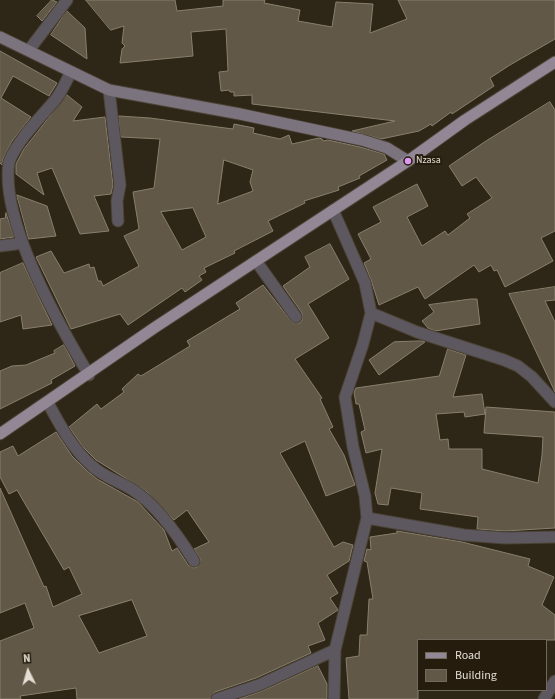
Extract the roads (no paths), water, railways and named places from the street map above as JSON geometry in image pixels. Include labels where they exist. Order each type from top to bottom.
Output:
[{"type":"main road","points":[[0,37],[109,90],[240,114],[362,140],[387,148],[408,161]]},
{"type":"main road","points":[[0,434],[256,261],[408,161],[465,120],[555,62]]},
{"type":"street","points":[[29,50],[67,0]]},
{"type":"street","points":[[71,72],[57,98],[35,121],[9,161],[5,179],[4,195],[16,244],[45,302],[89,375]]},
{"type":"street","points":[[109,90],[120,185],[117,201],[118,221]]},
{"type":"street","points":[[333,210],[365,283],[371,313],[363,344],[345,397],[353,447],[365,496],[367,518],[335,650],[334,699]]},
{"type":"street","points":[[0,246],[16,244]]},
{"type":"street","points":[[256,261],[296,316]]},
{"type":"street","points":[[371,313],[417,332],[504,360],[518,366],[532,377],[555,402]]},
{"type":"street","points":[[48,403],[76,450],[85,460],[99,472],[134,490],[147,501],[181,540],[194,561]]},
{"type":"street","points":[[367,518],[464,535],[505,538],[555,537]]},
{"type":"street","points":[[217,699],[259,685],[335,650]]},
{"type":"street","points":[[544,699],[555,681]]},
{"type":"place","name":"Nzasa","points":[[408,161]]}]
